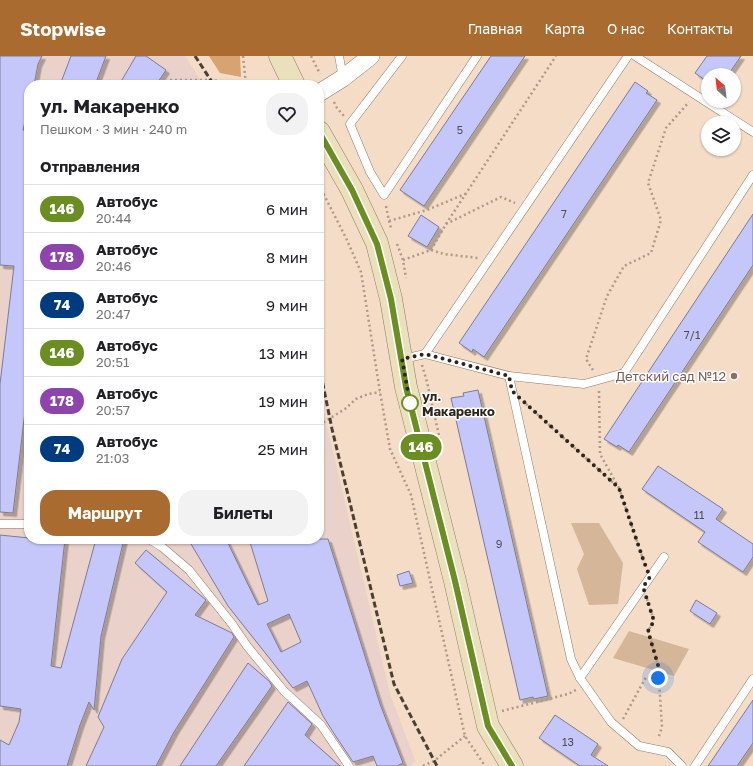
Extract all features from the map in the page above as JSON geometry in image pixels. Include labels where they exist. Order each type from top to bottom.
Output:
[{"type":"main road","points":[[280,56],[292,80]]},
{"type":"main road","points":[[324,141],[352,190],[377,244],[391,299],[406,387],[455,581],[488,726],[512,766]]},
{"type":"street","points":[[324,90],[343,78],[371,56]]},
{"type":"lane","points":[[339,56],[343,78]]},
{"type":"lane","points":[[402,56],[350,124],[370,172],[384,195],[477,56]]},
{"type":"lane","points":[[425,354],[628,56]]},
{"type":"lane","points":[[635,56],[753,132]]},
{"type":"lane","points":[[402,359],[425,354],[509,376],[584,384],[624,373],[753,175]]},
{"type":"lane","points":[[509,376],[570,656],[580,678],[611,722],[639,746],[668,752],[682,766]]},
{"type":"lane","points":[[0,524],[24,524]]},
{"type":"lane","points":[[157,544],[189,570],[232,624],[247,646],[284,691],[322,725],[349,766]]},
{"type":"lane","points":[[580,678],[664,557]]},
{"type":"lane","points":[[695,766],[753,679]]},
{"type":"path","points":[[243,56],[246,80]]},
{"type":"path","points":[[431,250],[465,194],[556,56]]},
{"type":"path","points":[[170,80],[211,80]]},
{"type":"path","points":[[650,577],[619,488],[600,454],[599,380],[586,359],[604,303],[624,266],[651,253],[661,220],[648,183],[666,128],[695,95]]},
{"type":"path","points":[[389,221],[427,210],[465,194]]},
{"type":"path","points":[[324,195],[361,272],[390,448],[412,495],[465,736],[485,766]]},
{"type":"path","points":[[446,224],[501,197],[525,207]]},
{"type":"path","points":[[403,260],[431,250],[444,254],[490,259]]},
{"type":"path","points":[[512,391],[619,488]]},
{"type":"path","points":[[324,421],[345,409],[356,399],[368,394],[380,392]]},
{"type":"path","points":[[643,587],[654,621],[648,631],[658,665],[662,726],[655,749]]},
{"type":"path","points":[[618,728],[646,677],[658,678]]},
{"type":"path","points":[[501,711],[568,694],[585,686]]},
{"type":"path","points":[[423,766],[434,761],[465,736]]},
{"type":"shaded area","points":[[0,56],[185,56],[201,80],[24,80],[24,544],[324,544],[324,413],[390,694],[415,760],[411,766],[0,766]]},
{"type":"shaded area","points":[[209,56],[240,56],[241,77],[220,73]]},
{"type":"shaded area","points":[[571,523],[599,523],[623,563],[618,604],[589,605],[577,569],[584,554]]},
{"type":"shaded area","points":[[629,631],[689,649],[674,676],[613,658]]},
{"type":"building","points":[[0,56],[42,56],[38,64],[35,80],[24,80],[24,420],[13,513],[0,512],[0,384],[14,266],[0,265]]},
{"type":"building","points":[[71,56],[106,56],[97,80],[62,80]]},
{"type":"building","points":[[136,56],[146,56],[166,70],[159,80],[122,80]]},
{"type":"building","points":[[491,56],[525,56],[424,206],[400,190]]},
{"type":"building","points":[[707,56],[741,56],[733,68],[701,68],[701,77],[695,73]]},
{"type":"building","points":[[635,82],[648,91],[646,93],[657,100],[484,357],[473,349],[472,352],[459,343]]},
{"type":"building","points":[[753,214],[753,265],[629,452],[604,439]]},
{"type":"building","points":[[421,215],[439,227],[427,247],[408,236]]},
{"type":"building","points":[[478,390],[548,696],[534,699],[533,697],[520,700],[451,398],[464,396],[463,393]]},
{"type":"building","points":[[658,466],[723,509],[716,519],[753,544],[753,557],[743,572],[698,542],[705,532],[642,489]]},
{"type":"building","points":[[0,535],[24,537],[24,544],[64,544],[51,666],[61,668],[95,544],[123,544],[101,636],[94,710],[89,702],[67,766],[0,766],[0,740],[9,745],[19,722],[21,709],[0,706]]},
{"type":"building","points":[[324,539],[328,539],[380,704],[403,763],[397,766],[377,766],[373,756],[353,762],[323,716],[307,681],[293,688],[228,606],[191,544],[228,544],[258,605],[268,601],[251,544],[324,544]],"holes":[[[289,614],[301,642],[281,652],[267,624]]]},
{"type":"building","points":[[146,550],[206,600],[195,615],[232,633],[234,637],[174,732],[156,766],[86,766],[104,727],[98,717],[122,659],[167,592],[135,563]]},
{"type":"building","points":[[409,571],[413,583],[400,586],[397,575]]},
{"type":"building","points":[[696,600],[717,613],[710,624],[690,611]]},
{"type":"building","points":[[248,663],[269,681],[272,686],[216,766],[180,766]]},
{"type":"building","points":[[753,700],[753,743],[737,766],[708,766]]},
{"type":"building","points":[[288,702],[312,724],[305,735],[340,766],[244,766]]},
{"type":"building","points":[[555,715],[598,744],[591,755],[608,766],[580,766],[539,738]]},
{"type":"railway","points":[[195,56],[211,80]]},
{"type":"railway","points":[[324,390],[332,429],[394,684],[437,766]]},
{"type":"bus line","name":"146","points":[[324,141],[352,190],[377,244],[391,299],[406,387],[455,581],[488,726],[512,766]]},
{"type":"place","name":"Детский сад №12","points":[[734,376]]},
{"type":"place","name":"ул. Макаренко","points":[[410,403]]},
{"type":"route","points":[[410,403],[402,359],[425,354],[509,376],[512,391],[619,488],[650,577],[643,587],[654,621],[648,631],[658,665],[658,678]]}]
